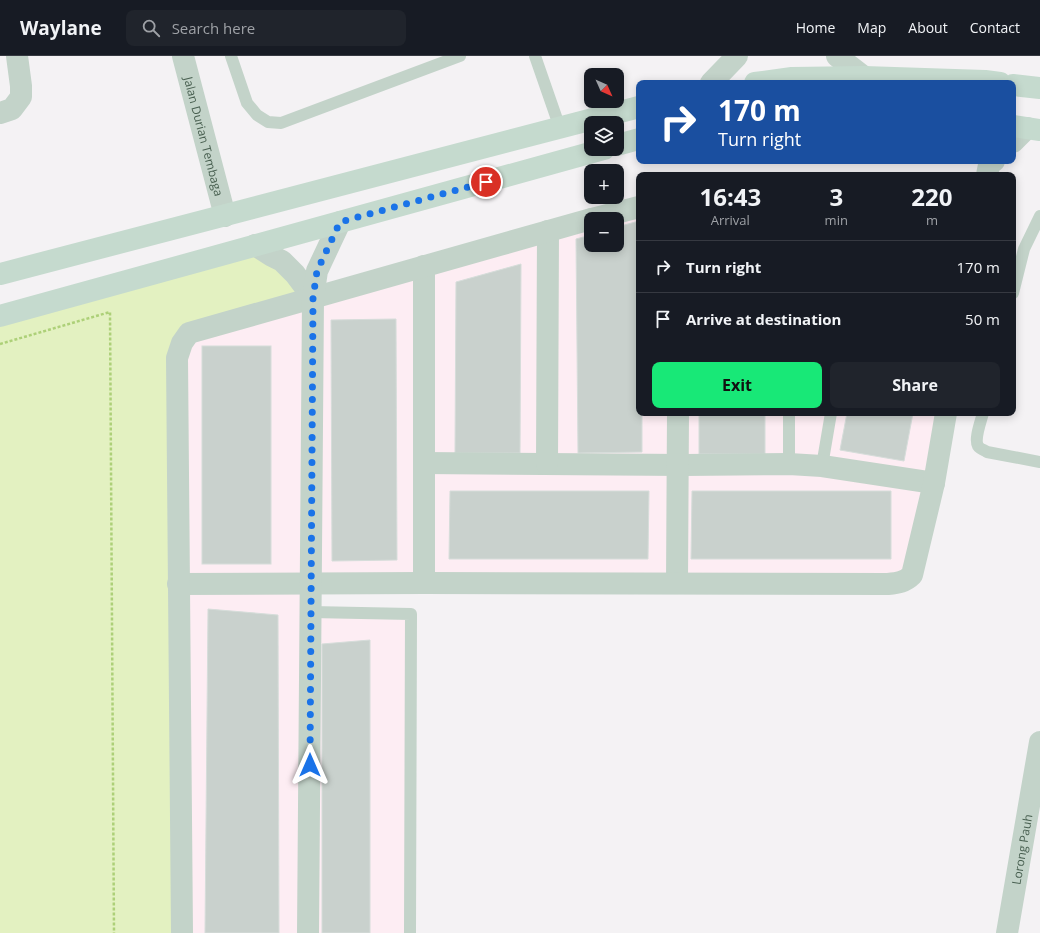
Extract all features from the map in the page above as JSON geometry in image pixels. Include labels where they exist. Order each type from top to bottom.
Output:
[{"type":"street","points":[[0,113],[12,109],[21,97],[17,56]]},
{"type":"street","name":"Jalan Durian Tembaga","points":[[183,56],[225,216]]},
{"type":"street","points":[[715,80],[737,56]]},
{"type":"street","points":[[837,56],[864,78]]},
{"type":"street","points":[[777,80],[792,78],[945,80]]},
{"type":"street","points":[[1016,85],[1040,88]]},
{"type":"street","points":[[0,274],[636,108]]},
{"type":"street","points":[[624,143],[636,140]]},
{"type":"street","points":[[0,316],[584,155]]},
{"type":"street","points":[[619,212],[636,208]]},
{"type":"street","points":[[182,933],[177,358],[182,343],[189,333],[584,221]]},
{"type":"street","points":[[308,933],[313,298],[317,271],[340,222]]},
{"type":"street","points":[[547,464],[548,231]]},
{"type":"street","points":[[255,245],[282,261],[295,274],[313,298]]},
{"type":"street","points":[[424,266],[424,583]]},
{"type":"street","points":[[677,583],[678,416]]},
{"type":"street","points":[[178,584],[888,584],[902,582],[908,580],[912,575],[934,483],[945,416]]},
{"type":"street","points":[[424,464],[789,464],[822,466],[934,483]]},
{"type":"street","name":"Lorong Pauh","points":[[1007,933],[1040,742]]},
{"type":"lane","points":[[231,56],[247,103],[257,115],[268,122],[281,123],[460,56]]},
{"type":"lane","points":[[535,56],[560,128]]},
{"type":"lane","points":[[1016,280],[1024,249],[1040,216]]},
{"type":"lane","points":[[789,416],[789,464]]},
{"type":"lane","points":[[822,466],[830,416]]},
{"type":"lane","points":[[982,416],[977,440],[980,448],[986,452],[1040,462]]},
{"type":"lane","points":[[311,612],[412,614],[410,933]]},
{"type":"path","points":[[0,344],[110,312],[114,933]]},
{"type":"shaded area","points":[[636,209],[636,416],[946,416],[902,582],[311,583],[311,612],[411,614],[410,933],[182,933],[182,343],[584,223],[584,252],[624,252],[624,215]]},
{"type":"green space","points":[[255,245],[313,298],[182,343],[182,933],[0,933],[0,323]]},
{"type":"building","points":[[636,222],[636,416],[642,416],[642,452],[578,453],[576,239],[584,237],[584,252],[624,252],[624,225]]},
{"type":"building","points":[[521,264],[520,453],[455,453],[456,282]]},
{"type":"building","points":[[396,319],[397,560],[332,561],[331,320]]},
{"type":"building","points":[[202,346],[271,346],[271,564],[202,564]]},
{"type":"building","points":[[699,416],[765,416],[765,454],[699,454]]},
{"type":"building","points":[[846,416],[912,416],[904,461],[840,450]]},
{"type":"building","points":[[450,491],[649,491],[648,559],[449,559]]},
{"type":"building","points":[[692,491],[891,491],[891,559],[691,559]]},
{"type":"building","points":[[208,609],[278,615],[279,933],[205,933]]},
{"type":"building","points":[[370,640],[370,933],[322,933],[322,644]]},
{"type":"route","points":[[310,765],[313,298],[317,271],[340,222],[486,182]]}]
